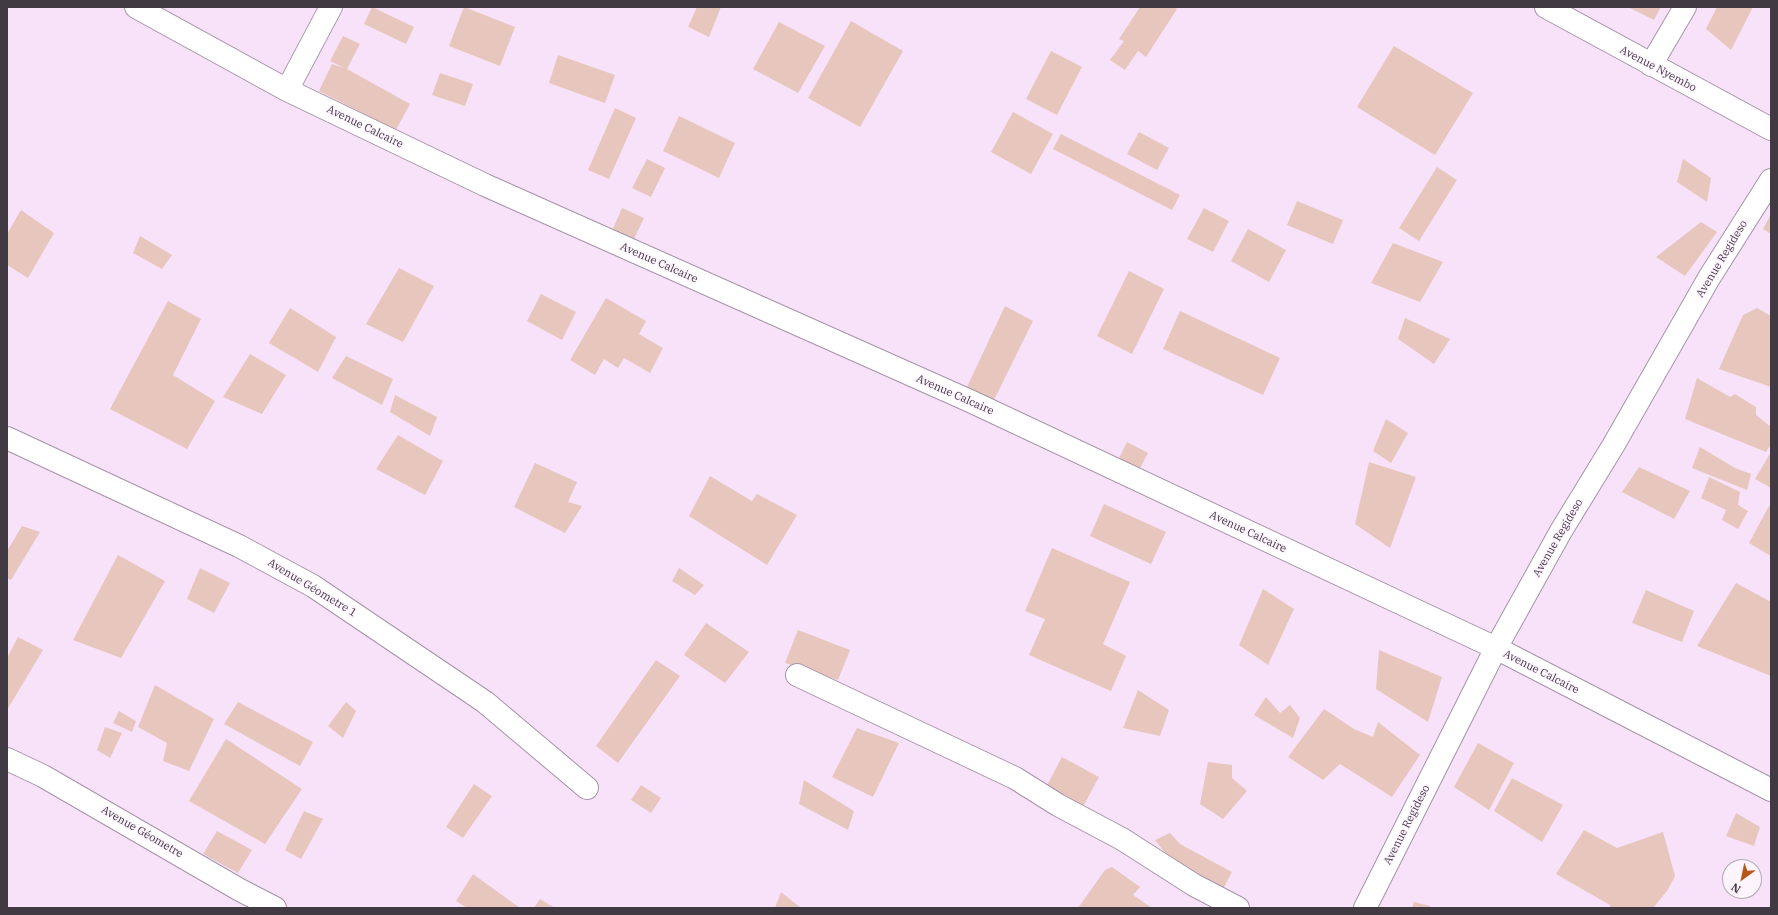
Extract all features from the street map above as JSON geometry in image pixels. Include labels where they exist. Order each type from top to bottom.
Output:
[{"type":"street","name":"Avenue Calcaire","points":[[136,7],[287,90],[485,185],[970,401],[1496,648],[1771,790]]},
{"type":"street","points":[[287,90],[331,7]]},
{"type":"street","name":"Avenue Nyembo","points":[[1546,7],[1771,129]]},
{"type":"street","points":[[1651,65],[1685,7]]},
{"type":"street","name":"Avenue Regideso","points":[[1366,908],[1496,648],[1561,531],[1613,446],[1709,278],[1771,180]]},
{"type":"street","name":"Avenue Géometre 1","points":[[7,438],[233,542],[313,586],[485,702],[587,788]]},
{"type":"street","points":[[797,675],[1015,778],[1058,805],[1122,840],[1194,886],[1238,908]]},
{"type":"street","name":"Avenue Géometre","points":[[7,759],[44,776],[240,890],[275,908]]},
{"type":"building","points":[[372,7],[414,27],[406,44],[364,24]]},
{"type":"building","points":[[464,7],[515,27],[500,66],[449,46]]},
{"type":"building","points":[[697,7],[721,7],[709,37],[688,27]]},
{"type":"building","points":[[1140,7],[1173,7],[1177,9],[1146,57],[1138,51],[1125,70],[1110,60],[1124,41],[1119,39]]},
{"type":"building","points":[[1628,7],[1661,7],[1654,20]]},
{"type":"building","points":[[1717,7],[1753,7],[1731,50],[1706,29]]},
{"type":"building","points":[[851,21],[903,51],[860,127],[808,98]]},
{"type":"building","points":[[779,22],[825,46],[798,93],[753,69]]},
{"type":"building","points":[[343,36],[360,44],[347,69],[410,104],[396,130],[319,91],[332,64],[344,68],[330,61]]},
{"type":"building","points":[[1394,46],[1473,93],[1435,155],[1357,107]]},
{"type":"building","points":[[1051,51],[1082,67],[1057,115],[1026,99]]},
{"type":"building","points":[[558,55],[615,75],[605,103],[549,83]]},
{"type":"building","points":[[440,73],[473,84],[465,106],[432,95]]},
{"type":"building","points":[[615,108],[636,118],[609,179],[588,170]]},
{"type":"building","points":[[1013,112],[1053,134],[1031,174],[991,152]]},
{"type":"building","points":[[679,116],[735,143],[719,178],[663,151]]},
{"type":"building","points":[[1139,132],[1169,148],[1157,170],[1127,154]]},
{"type":"building","points":[[1061,134],[1180,195],[1172,210],[1053,149]]},
{"type":"building","points":[[647,159],[665,168],[651,197],[632,188]]},
{"type":"building","points":[[1683,159],[1711,178],[1707,202],[1677,182]]},
{"type":"building","points":[[1437,167],[1457,180],[1419,241],[1399,228]]},
{"type":"building","points":[[1297,201],[1343,220],[1333,244],[1287,225]]},
{"type":"building","points":[[622,208],[644,218],[633,241],[612,231]]},
{"type":"building","points":[[1204,208],[1229,221],[1213,252],[1187,239]]},
{"type":"building","points":[[21,210],[54,233],[28,278],[7,265],[7,234]]},
{"type":"building","points":[[1771,214],[1771,234],[1763,229]]},
{"type":"building","points":[[1701,222],[1717,232],[1685,276],[1656,257]]},
{"type":"building","points":[[1248,229],[1286,250],[1269,282],[1231,261]]},
{"type":"building","points":[[140,236],[172,255],[162,269],[133,253]]},
{"type":"building","points":[[1393,243],[1443,262],[1420,302],[1371,283]]},
{"type":"building","points":[[399,268],[434,286],[403,342],[366,324]]},
{"type":"building","points":[[1129,271],[1164,289],[1132,354],[1097,336]]},
{"type":"building","points":[[541,294],[576,312],[562,340],[527,321]]},
{"type":"building","points":[[606,298],[646,321],[639,334],[663,348],[650,373],[624,358],[618,368],[604,359],[595,375],[570,360]]},
{"type":"building","points":[[168,301],[201,319],[173,375],[215,401],[187,449],[110,409]]},
{"type":"building","points":[[1005,306],[1033,321],[994,400],[967,387]]},
{"type":"building","points":[[290,308],[336,337],[318,372],[269,343]]},
{"type":"building","points":[[1757,308],[1771,316],[1771,387],[1719,369],[1743,315]]},
{"type":"building","points":[[1180,311],[1280,358],[1263,395],[1163,349]]},
{"type":"building","points":[[1405,318],[1450,339],[1434,364],[1398,339]]},
{"type":"building","points":[[250,354],[286,375],[262,414],[223,397]]},
{"type":"building","points":[[346,356],[393,379],[382,405],[332,378]]},
{"type":"building","points":[[1697,378],[1730,397],[1735,394],[1756,407],[1756,415],[1771,427],[1771,444],[1766,452],[1685,419]]},
{"type":"building","points":[[395,395],[437,417],[430,436],[390,412]]},
{"type":"building","points":[[1386,419],[1408,433],[1391,463],[1373,451]]},
{"type":"building","points":[[398,435],[443,461],[425,495],[376,469]]},
{"type":"building","points":[[1127,442],[1148,453],[1138,472],[1117,462]]},
{"type":"building","points":[[1700,447],[1735,468],[1751,474],[1747,490],[1692,468]]},
{"type":"building","points":[[1771,452],[1771,488],[1755,479]]},
{"type":"building","points":[[1369,462],[1416,477],[1390,548],[1355,524]]},
{"type":"building","points":[[535,463],[577,482],[568,502],[582,506],[565,533],[514,507]]},
{"type":"building","points":[[1639,467],[1690,491],[1674,519],[1622,492]]},
{"type":"building","points":[[710,476],[752,501],[757,494],[797,515],[767,565],[689,516]]},
{"type":"building","points":[[1709,477],[1740,492],[1738,505],[1748,511],[1738,529],[1722,520],[1726,510],[1701,498]]},
{"type":"building","points":[[1104,504],[1166,532],[1151,564],[1090,536]]},
{"type":"building","points":[[1769,506],[1771,507],[1771,556],[1749,543]]},
{"type":"building","points":[[22,526],[40,532],[11,580],[7,578],[7,551]]},
{"type":"building","points":[[1052,548],[1130,582],[1103,644],[1126,656],[1111,691],[1029,655],[1045,619],[1025,611]]},
{"type":"building","points":[[118,555],[165,581],[121,658],[73,640]]},
{"type":"building","points":[[200,568],[230,583],[214,613],[187,599]]},
{"type":"building","points":[[679,568],[704,585],[695,595],[672,581]]},
{"type":"building","points":[[1736,583],[1771,602],[1771,676],[1697,646]]},
{"type":"building","points":[[1263,589],[1294,609],[1268,665],[1239,645]]},
{"type":"building","points":[[1646,590],[1694,611],[1682,642],[1632,623]]},
{"type":"building","points":[[706,623],[749,652],[725,683],[684,655]]},
{"type":"building","points":[[798,630],[850,650],[838,680],[785,663]]},
{"type":"building","points":[[18,637],[43,650],[7,710],[7,658]]},
{"type":"building","points":[[1379,650],[1442,677],[1428,722],[1376,689]]},
{"type":"building","points":[[656,660],[680,676],[618,763],[596,746]]},
{"type":"building","points":[[155,685],[214,719],[189,771],[163,761],[167,743],[138,727]]},
{"type":"building","points":[[1138,690],[1169,710],[1160,736],[1123,728]]},
{"type":"building","points":[[1266,697],[1280,713],[1290,705],[1300,718],[1293,738],[1254,715]]},
{"type":"building","points":[[238,702],[313,742],[300,766],[224,724]]},
{"type":"building","points":[[346,702],[356,711],[343,738],[328,726]]},
{"type":"building","points":[[1324,709],[1354,729],[1373,737],[1378,722],[1420,755],[1392,797],[1340,764],[1323,780],[1288,757]]},
{"type":"building","points":[[119,711],[136,721],[132,732],[113,723]]},
{"type":"building","points":[[105,727],[122,733],[110,758],[97,750]]},
{"type":"building","points":[[857,728],[899,743],[873,797],[832,777]]},
{"type":"building","points":[[226,739],[302,789],[265,844],[189,801]]},
{"type":"building","points":[[1478,743],[1514,763],[1489,810],[1454,787]]},
{"type":"building","points":[[1062,757],[1099,777],[1080,812],[1043,793]]},
{"type":"building","points":[[1208,762],[1232,765],[1232,778],[1247,791],[1223,819],[1200,804]]},
{"type":"building","points":[[1512,778],[1563,805],[1542,842],[1494,811]]},
{"type":"building","points":[[804,780],[854,811],[848,830],[799,804]]},
{"type":"building","points":[[474,784],[492,796],[463,838],[446,827]]},
{"type":"building","points":[[641,785],[661,798],[651,813],[631,800]]},
{"type":"building","points":[[304,811],[323,819],[301,859],[285,850]]},
{"type":"building","points":[[1736,813],[1760,827],[1754,846],[1726,836]]},
{"type":"building","points":[[1584,830],[1617,848],[1663,832],[1675,876],[1667,891],[1653,908],[1610,908],[1610,905],[1556,874]]},
{"type":"building","points":[[217,831],[252,850],[238,873],[203,854]]},
{"type":"building","points":[[1170,833],[1180,844],[1232,872],[1221,893],[1178,869],[1155,840]]},
{"type":"building","points":[[1112,867],[1140,887],[1133,895],[1152,908],[1078,908],[1105,870]]},
{"type":"building","points":[[473,874],[520,908],[467,908],[456,901]]},
{"type":"building","points":[[781,892],[801,908],[775,908]]},
{"type":"building","points":[[540,899],[555,908],[534,908]]},
{"type":"building","points":[[1414,902],[1430,906],[1430,908],[1412,908]]}]
